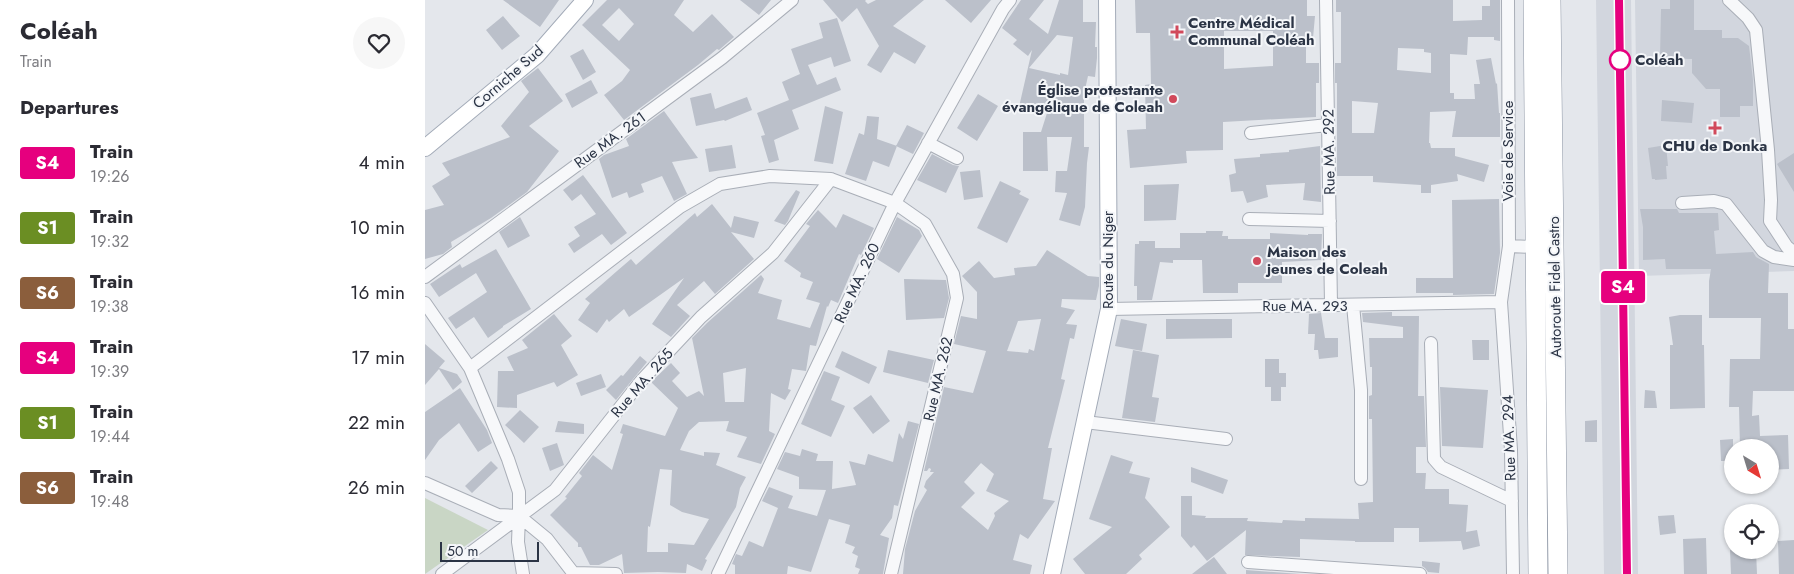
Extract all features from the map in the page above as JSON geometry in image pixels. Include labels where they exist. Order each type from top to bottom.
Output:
[{"type":"highway","name":"Autoroute Fidel Castro","points":[[1533,0],[1538,574]]},
{"type":"highway","name":"Autoroute Fidel Castro","points":[[1551,0],[1558,574]]},
{"type":"main road","name":"Corniche Sud","points":[[425,148],[537,55],[585,0]]},
{"type":"main road","name":"Route du Niger","points":[[1053,574],[1109,309],[1107,0]]},
{"type":"street","name":"Rue MA. 261","points":[[425,277],[722,58],[792,0]]},
{"type":"street","name":"Rue MA. 260","points":[[718,574],[895,203],[1003,9],[1010,0]]},
{"type":"street","name":"Rue MA. 292","points":[[1326,0],[1331,304]]},
{"type":"street","name":"Voie de Service","points":[[1501,302],[1509,246],[1508,0]]},
{"type":"street","points":[[1729,0],[1748,18],[1756,30],[1768,150],[1771,200],[1770,221],[1787,247],[1794,252]]},
{"type":"street","points":[[1251,133],[1328,124]]},
{"type":"street","points":[[928,143],[957,158]]},
{"type":"street","name":"Rue MA. 262","points":[[470,368],[680,208],[720,184],[770,176],[831,179],[895,203],[925,224],[953,274],[957,298],[891,574]]},
{"type":"street","name":"Rue MA. 265","points":[[442,574],[555,490],[641,381],[701,317],[773,253],[831,179]]},
{"type":"street","points":[[1682,203],[1714,201],[1726,204],[1763,251],[1774,257],[1794,260]]},
{"type":"street","points":[[1249,219],[1330,221]]},
{"type":"street","points":[[1509,246],[1535,247]]},
{"type":"street","name":"Rue MA. 293","points":[[1109,309],[1501,302]]},
{"type":"street","name":"Rue MA. 294","points":[[1501,302],[1511,450],[1513,574]]},
{"type":"street","points":[[425,303],[470,368],[511,467],[519,492],[518,542],[523,574]]},
{"type":"street","points":[[1353,305],[1361,390],[1361,479]]},
{"type":"street","points":[[1431,343],[1434,459],[1441,467],[1511,502]]},
{"type":"street","points":[[1085,422],[1226,439]]},
{"type":"street","points":[[425,483],[498,515],[519,516],[547,539],[573,574],[616,574]]},
{"type":"street","points":[[1248,562],[1420,574]]},
{"type":"shaded area","points":[[1596,0],[1631,0],[1638,574],[1604,574]]},
{"type":"shaded area","name":"CHU de Donka","points":[[1635,0],[1794,0],[1794,271],[1639,276]]},
{"type":"green space","points":[[425,498],[488,530],[425,574]]},
{"type":"building","points":[[503,0],[559,0],[540,27]]},
{"type":"building","points":[[607,0],[684,0],[674,15],[693,32],[712,14],[734,37],[624,120],[604,95],[622,81],[630,70],[582,25]],"holes":[[[619,8],[634,24],[619,41],[602,25]]]},
{"type":"building","points":[[740,0],[771,0],[759,15]]},
{"type":"building","points":[[823,0],[866,0],[868,4],[876,0],[924,0],[893,26],[926,46],[915,64],[894,52],[881,73],[867,65],[879,46],[857,8],[842,22]]},
{"type":"building","points":[[945,0],[991,0],[971,23]]},
{"type":"building","points":[[1021,0],[1044,0],[1029,19],[1048,34],[1059,0],[1083,0],[1083,22],[1096,22],[1095,47],[1097,47],[1097,58],[1095,77],[1088,76],[1084,94],[1084,147],[1089,147],[1085,207],[1080,226],[1059,220],[1067,193],[1055,192],[1056,171],[1067,171],[1072,137],[1047,137],[1048,171],[1023,171],[1023,132],[1041,132],[1047,113],[1019,107],[1032,50],[1028,56],[1013,44],[1017,40],[1002,28]],"holes":[[[1057,35],[1073,37],[1068,75],[1029,68]]]},
{"type":"building","points":[[1135,0],[1307,0],[1307,16],[1315,16],[1313,38],[1306,37],[1306,63],[1319,63],[1319,83],[1316,83],[1316,117],[1223,122],[1223,150],[1186,151],[1187,163],[1130,168],[1127,130],[1146,129],[1145,85],[1151,84],[1150,33],[1136,33]],"holes":[[[1224,31],[1273,31],[1273,66],[1224,69]]]},
{"type":"building","points":[[1336,0],[1453,0],[1453,21],[1482,20],[1482,6],[1490,6],[1490,0],[1500,0],[1500,41],[1494,40],[1494,37],[1468,37],[1467,55],[1450,54],[1450,93],[1454,93],[1454,99],[1475,99],[1474,84],[1480,84],[1476,60],[1491,58],[1497,83],[1500,137],[1452,137],[1456,111],[1430,112],[1429,143],[1431,148],[1455,148],[1455,156],[1489,165],[1484,182],[1457,174],[1458,181],[1431,185],[1431,193],[1421,193],[1421,185],[1373,182],[1373,176],[1337,176],[1337,83],[1335,83],[1335,63],[1341,63],[1341,12],[1336,12]],"holes":[[[1398,48],[1424,49],[1424,52],[1431,53],[1431,73],[1397,70]],[[1352,101],[1378,103],[1374,133],[1352,133]]]},
{"type":"building","points":[[1670,0],[1694,0],[1694,30],[1722,30],[1722,38],[1738,38],[1749,46],[1753,80],[1753,106],[1740,106],[1740,117],[1720,117],[1720,89],[1706,89],[1692,73],[1692,59],[1660,58],[1661,9],[1670,9]]},
{"type":"building","points":[[503,16],[520,36],[502,50],[486,30]]},
{"type":"building","points":[[837,18],[851,61],[834,67],[831,57],[808,65],[817,85],[836,77],[841,90],[792,110],[799,129],[774,140],[779,160],[769,163],[761,136],[765,135],[757,113],[789,100],[782,82],[800,74],[791,49],[823,38],[819,23]]},
{"type":"building","points":[[583,49],[596,72],[583,80],[570,56]]},
{"type":"building","points":[[538,68],[563,101],[529,126],[559,151],[527,192],[491,218],[451,242],[452,247],[443,254],[425,259],[425,210],[444,205],[432,186],[450,175],[442,163],[510,137],[501,126],[529,92],[521,81]]},
{"type":"building","points":[[591,80],[598,93],[572,108],[565,94]]},
{"type":"building","points":[[711,93],[715,109],[747,97],[752,110],[725,121],[696,126],[690,98]]},
{"type":"building","points":[[978,94],[998,106],[977,141],[957,128]]},
{"type":"building","points":[[1662,100],[1694,103],[1692,123],[1661,121]]},
{"type":"building","points":[[825,106],[843,112],[833,164],[814,161]]},
{"type":"building","points":[[664,111],[698,158],[672,162],[687,194],[674,201],[662,176],[641,184],[644,192],[629,198],[627,192],[612,198],[599,159],[604,155],[629,146],[626,139]]},
{"type":"building","points":[[867,116],[879,117],[877,139],[897,146],[889,167],[873,161],[866,181],[845,174],[859,133],[864,135]]},
{"type":"building","points":[[907,125],[924,133],[913,154],[896,146]]},
{"type":"building","points":[[732,145],[736,168],[709,172],[705,149]]},
{"type":"building","points":[[1666,145],[1667,179],[1652,179],[1648,148]]},
{"type":"building","points":[[1320,146],[1321,202],[1303,200],[1305,183],[1266,185],[1268,197],[1247,203],[1243,191],[1231,192],[1229,175],[1236,173],[1234,159],[1260,157],[1260,154],[1289,152],[1289,150]]},
{"type":"building","points":[[1794,153],[1794,192],[1777,164]]},
{"type":"building","points":[[932,154],[953,165],[959,166],[946,193],[917,180]]},
{"type":"building","points":[[980,170],[983,197],[964,200],[960,172]]},
{"type":"building","points":[[583,175],[627,233],[611,245],[602,234],[574,253],[568,244],[580,236],[574,227],[596,214],[581,194],[572,201],[563,190]]},
{"type":"building","points":[[1000,181],[1021,191],[1019,194],[1029,199],[1007,243],[977,228]]},
{"type":"building","points":[[1179,184],[1176,220],[1144,221],[1144,185]]},
{"type":"building","points":[[796,190],[800,192],[788,221],[785,225],[774,221]]},
{"type":"building","points":[[1499,199],[1500,253],[1494,294],[1453,295],[1453,293],[1416,293],[1416,278],[1453,278],[1452,200]]},
{"type":"building","points":[[712,204],[731,228],[734,216],[759,222],[754,238],[731,232],[754,259],[715,294],[704,281],[677,305],[690,316],[671,337],[652,324],[684,278],[629,317],[624,309],[609,322],[607,319],[597,333],[578,320],[590,303],[585,299],[617,271],[631,259],[636,265],[695,213],[697,217]]},
{"type":"building","points":[[1640,209],[1677,209],[1679,213],[1718,213],[1719,230],[1714,231],[1716,254],[1753,252],[1756,257],[1769,264],[1768,293],[1788,293],[1788,329],[1794,329],[1794,391],[1753,391],[1752,416],[1759,415],[1760,436],[1788,435],[1789,469],[1779,470],[1779,439],[1740,439],[1739,407],[1729,407],[1730,359],[1760,359],[1761,318],[1709,318],[1709,281],[1711,269],[1666,269],[1665,259],[1643,260],[1643,227]]},
{"type":"building","points":[[818,210],[836,228],[843,214],[874,228],[861,255],[859,254],[838,303],[831,300],[827,306],[816,346],[810,345],[806,371],[792,369],[788,389],[791,390],[785,400],[771,393],[769,431],[775,434],[761,464],[737,457],[747,437],[726,431],[729,421],[699,422],[689,431],[680,450],[704,456],[704,452],[720,453],[716,465],[746,477],[740,488],[736,507],[705,559],[707,560],[702,571],[687,564],[686,573],[624,573],[622,554],[599,565],[590,565],[581,547],[578,547],[578,543],[550,515],[567,498],[565,497],[582,476],[579,473],[593,455],[612,470],[623,434],[620,433],[623,424],[665,436],[678,408],[651,382],[671,363],[680,373],[672,381],[687,397],[699,391],[704,396],[692,338],[761,275],[764,279],[758,293],[782,300],[777,319],[810,328],[820,303],[806,299],[813,282],[800,277],[801,273],[784,261],[810,226],[806,224]],"holes":[[[746,368],[744,402],[725,402],[723,373]],[[660,469],[672,470],[670,505],[682,512],[709,519],[694,545],[668,543],[668,552],[647,552],[648,526],[650,527]]]},
{"type":"building","points":[[520,217],[530,236],[508,248],[499,232]]},
{"type":"building","points":[[897,217],[919,230],[922,236],[899,273],[877,259]]},
{"type":"building","points":[[1206,231],[1223,231],[1222,236],[1228,236],[1228,239],[1270,239],[1270,233],[1322,234],[1321,260],[1282,262],[1282,283],[1238,283],[1238,293],[1203,293],[1202,260],[1173,260],[1173,263],[1160,262],[1152,300],[1137,300],[1137,286],[1134,286],[1135,244],[1139,244],[1139,241],[1155,241],[1155,248],[1180,248],[1180,233],[1206,233]]},
{"type":"building","points":[[496,249],[531,309],[503,326],[488,338],[474,317],[456,329],[448,318],[487,292],[476,273],[439,297],[430,284],[460,264],[462,268]]},
{"type":"building","points":[[1047,250],[1088,276],[1099,277],[1099,286],[1096,300],[1062,299],[1061,307],[1075,310],[1066,324],[1077,325],[1074,339],[1070,338],[1061,379],[1065,380],[1048,448],[1052,448],[1043,499],[1055,501],[1028,539],[1020,534],[1013,560],[1032,565],[1030,574],[903,574],[905,549],[915,511],[927,490],[924,487],[926,481],[934,472],[930,472],[931,469],[929,468],[927,471],[924,471],[944,387],[973,393],[986,351],[954,344],[961,316],[977,319],[977,292],[962,276],[979,261],[994,278],[1015,275],[1014,268],[1036,266]],"holes":[[[1041,319],[1034,351],[1029,349],[1028,353],[1007,351],[1018,321]],[[981,463],[994,474],[986,491],[1009,501],[994,513],[995,516],[988,530],[961,507],[975,493],[964,482]]]},
{"type":"building","points":[[904,279],[946,280],[949,298],[944,318],[906,320]]},
{"type":"building","points":[[1392,312],[1392,316],[1419,316],[1418,396],[1424,396],[1426,447],[1416,447],[1416,473],[1426,473],[1425,489],[1449,489],[1449,504],[1468,505],[1466,532],[1477,530],[1480,546],[1463,550],[1461,541],[1419,542],[1419,528],[1394,528],[1394,542],[1300,539],[1300,557],[1245,555],[1246,530],[1207,561],[1194,545],[1191,548],[1181,536],[1181,496],[1192,496],[1192,515],[1206,516],[1205,518],[1248,518],[1247,521],[1282,523],[1283,520],[1305,521],[1305,518],[1359,519],[1358,503],[1373,502],[1372,419],[1369,419],[1369,396],[1372,395],[1372,367],[1370,367],[1369,338],[1403,338],[1403,327],[1363,322],[1362,313]]},
{"type":"building","points":[[1321,313],[1325,338],[1338,338],[1338,357],[1319,359],[1318,350],[1314,350],[1315,334],[1308,334],[1309,314]]},
{"type":"building","points":[[554,314],[572,336],[561,345],[578,375],[557,387],[554,382],[517,395],[517,408],[497,407],[498,371],[514,371],[507,357],[528,348],[522,340]]},
{"type":"building","points":[[1702,315],[1705,408],[1670,409],[1670,345],[1673,345],[1669,317]]},
{"type":"building","points":[[1121,319],[1147,324],[1142,351],[1115,346]]},
{"type":"building","points":[[1166,319],[1232,319],[1232,338],[1166,339]]},
{"type":"building","points":[[1472,340],[1489,340],[1489,360],[1473,360]]},
{"type":"building","points":[[425,344],[445,361],[439,368],[457,374],[461,380],[462,382],[453,390],[439,369],[425,385]]},
{"type":"building","points":[[888,350],[934,360],[928,383],[883,372]]},
{"type":"building","points":[[1133,350],[1159,355],[1152,397],[1159,398],[1155,422],[1122,418]]},
{"type":"building","points":[[842,351],[877,367],[869,384],[835,367]]},
{"type":"building","points":[[640,356],[647,362],[616,400],[606,390],[621,375],[623,376]]},
{"type":"building","points":[[1265,359],[1279,359],[1279,373],[1286,373],[1286,387],[1281,387],[1281,401],[1271,401],[1271,387],[1265,387]]},
{"type":"building","points":[[824,371],[840,377],[831,400],[845,406],[831,437],[801,424]]},
{"type":"building","points":[[601,374],[606,387],[581,396],[576,383]]},
{"type":"building","points":[[1440,387],[1488,390],[1483,448],[1442,446]]},
{"type":"building","points":[[460,388],[487,430],[492,443],[478,452],[459,423],[439,440],[425,460],[425,412]]},
{"type":"building","points":[[1645,390],[1655,391],[1657,408],[1644,408]]},
{"type":"building","points":[[871,395],[890,421],[873,434],[853,408]]},
{"type":"building","points":[[520,410],[539,427],[524,443],[505,425]]},
{"type":"building","points":[[1597,420],[1597,442],[1585,442],[1585,421]]},
{"type":"building","points":[[558,421],[584,424],[584,434],[555,432]]},
{"type":"building","points":[[908,421],[919,424],[898,506],[894,505],[892,518],[880,535],[889,538],[883,574],[858,574],[860,569],[855,567],[858,556],[852,553],[855,547],[845,543],[850,525],[829,519],[811,572],[788,566],[787,574],[735,574],[735,565],[732,564],[736,554],[742,556],[749,541],[763,547],[778,508],[762,501],[769,487],[793,496],[788,508],[817,516],[826,490],[799,489],[799,477],[777,469],[785,452],[800,456],[802,449],[818,454],[816,461],[833,461],[832,489],[856,485],[849,461],[865,465],[868,454],[893,462],[899,433],[903,439]]},
{"type":"building","points":[[1720,440],[1724,440],[1724,461],[1721,461]]},
{"type":"building","points":[[557,443],[564,465],[550,471],[542,448]]},
{"type":"building","points":[[1111,455],[1133,462],[1129,473],[1150,478],[1145,498],[1170,527],[1139,555],[1142,559],[1126,574],[1085,574],[1073,559],[1112,527],[1089,519]]},
{"type":"building","points":[[491,461],[498,468],[472,493],[465,486]]},
{"type":"building","points":[[1191,467],[1228,480],[1223,494],[1191,482]]},
{"type":"building","points":[[1674,515],[1676,533],[1660,535],[1658,516]]},
{"type":"building","points":[[1706,538],[1707,574],[1684,574],[1683,539]]},
{"type":"building","points":[[1794,540],[1794,574],[1779,574],[1779,541]]},
{"type":"building","points":[[1214,557],[1227,574],[1192,574]]},
{"type":"building","points":[[1730,559],[1756,559],[1757,574],[1731,574]]},
{"type":"building","points":[[1422,561],[1440,563],[1439,573],[1428,572],[1422,566]]},
{"type":"building","points":[[1246,570],[1300,574],[1246,574]]},
{"type":"railway","points":[[1619,0],[1627,574]]},
{"type":"train","name":"S4","points":[[1619,0],[1627,574]]},
{"type":"place","name":"Centre Médical Communal Coléah","points":[[1177,32]]},
{"type":"place","name":"Coléah","points":[[1620,60]]},
{"type":"place","name":"Église protestante évangélique de Coleah","points":[[1173,99]]},
{"type":"place","name":"CHU de Donka","points":[[1715,128]]},
{"type":"place","name":"Maison des jeunes de Coleah","points":[[1257,261]]}]
